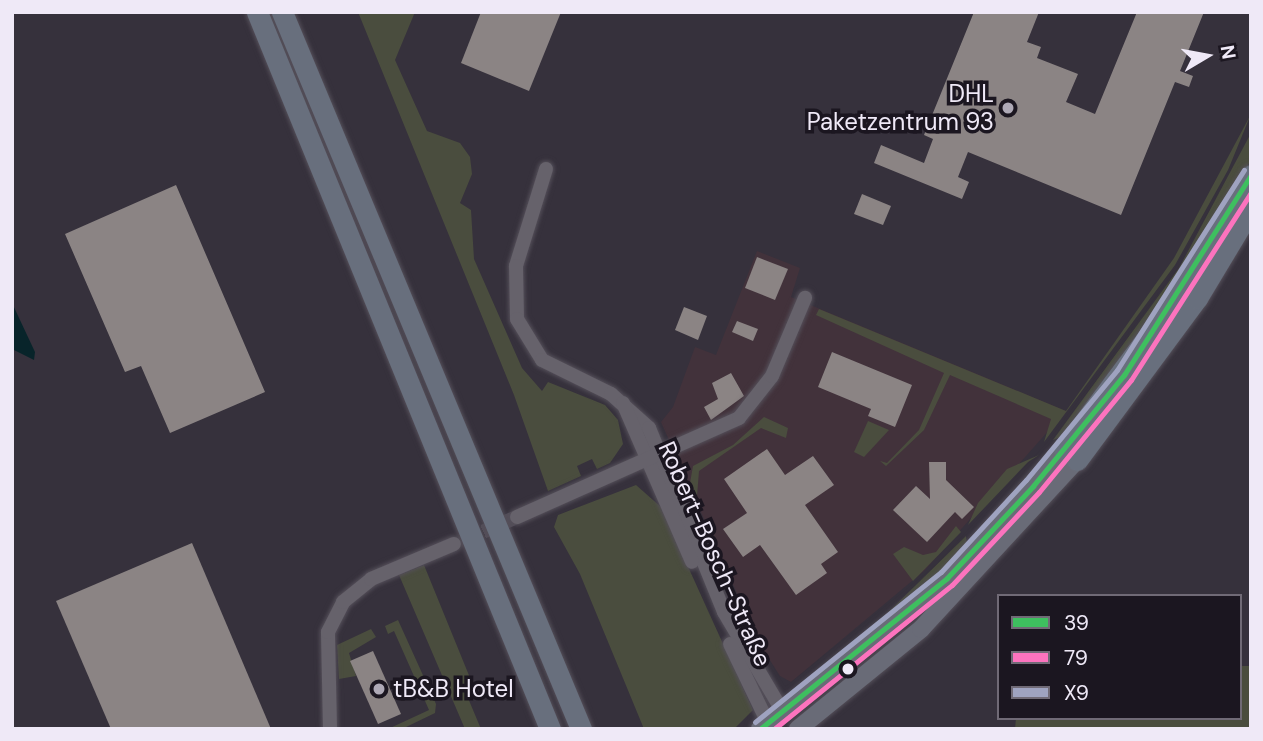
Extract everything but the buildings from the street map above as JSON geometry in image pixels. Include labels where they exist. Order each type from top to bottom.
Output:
[{"type":"highway","points":[[257,12],[550,729]]},
{"type":"highway","points":[[282,12],[581,729]]},
{"type":"highway","points":[[1071,455],[1181,292],[1251,174]]},
{"type":"highway","points":[[1071,455],[1197,298],[1251,208]]},
{"type":"main road","points":[[771,723],[947,578],[1071,455]]},
{"type":"main road","points":[[771,723],[796,729],[922,629],[1071,455]]},
{"type":"street","name":"Robert-Bosch-Straße","points":[[545,169],[516,266],[517,319],[542,360],[623,403],[649,428],[654,461],[771,723]]},
{"type":"street","name":"Robert-Bosch-Straße","points":[[654,461],[720,431],[757,400],[805,298]]},
{"type":"street","points":[[517,517],[654,461]]},
{"type":"street","points":[[330,729],[328,632],[343,602],[372,579],[454,544]]},
{"type":"shaded area","points":[[358,12],[415,12],[395,60],[427,131],[460,143],[470,157],[472,174],[460,203],[471,210],[474,259],[522,368],[542,391],[548,382],[605,405],[618,420],[623,444],[610,463],[597,469],[592,459],[577,466],[581,476],[548,491],[514,395]]},
{"type":"shaded area","points":[[1251,114],[1228,170],[1175,265],[1044,442],[1051,419],[950,375],[924,430],[886,466],[880,461],[887,463],[919,430],[944,373],[816,315],[819,309],[1066,411],[1174,258]]},
{"type":"shaded area","points":[[1251,133],[1251,160],[1189,266],[1070,433],[1053,440],[1179,268]]},
{"type":"shaded area","points":[[757,251],[800,268],[791,297],[1066,411],[924,571],[791,682],[780,676],[759,643],[661,422],[673,407],[695,347],[716,355]]},
{"type":"shaded area","points":[[12,303],[35,352],[34,360],[12,349]]},
{"type":"shaded area","points":[[764,417],[788,428],[786,438],[761,428],[699,471],[697,496],[690,483],[693,466],[733,445]]},
{"type":"shaded area","points":[[868,421],[889,430],[864,457],[854,452]]},
{"type":"shaded area","points":[[1039,455],[1028,462],[968,525],[978,503],[1007,469]]},
{"type":"shaded area","points":[[636,485],[661,507],[753,710],[734,729],[644,729],[580,574],[554,527],[558,515]]},
{"type":"shaded area","points":[[956,526],[961,532],[913,581],[893,554],[904,547],[923,555],[936,552]]},
{"type":"shaded area","points":[[966,536],[967,545],[926,586],[869,631]]},
{"type":"shaded area","points":[[424,565],[477,695],[468,698],[481,729],[465,729],[399,575]]},
{"type":"shaded area","points":[[398,620],[436,704],[435,713],[402,729],[388,729],[429,710],[394,631],[388,634],[385,626]]},
{"type":"shaded area","points":[[371,629],[376,637],[349,653],[356,676],[339,679],[337,645]]},
{"type":"shaded area","points":[[1242,666],[1251,666],[1251,729],[1015,729],[1016,720],[1242,720]]},
{"type":"tunnel","points":[[464,540],[517,517]]},
{"type":"transit line","name":"X9","points":[[755,722],[941,572],[1026,480],[1117,370],[1244,170]]},
{"type":"transit line","name":"39","points":[[760,729],[947,578],[1033,486],[1124,375],[1251,175]]},
{"type":"transit line","name":"79","points":[[774,729],[952,585],[1039,492],[1131,380],[1251,192]]},
{"type":"place","name":"DHL Paketzentrum 93","points":[[1008,108]]},
{"type":"place","name":"tB&B Hotel","points":[[379,689]]}]
